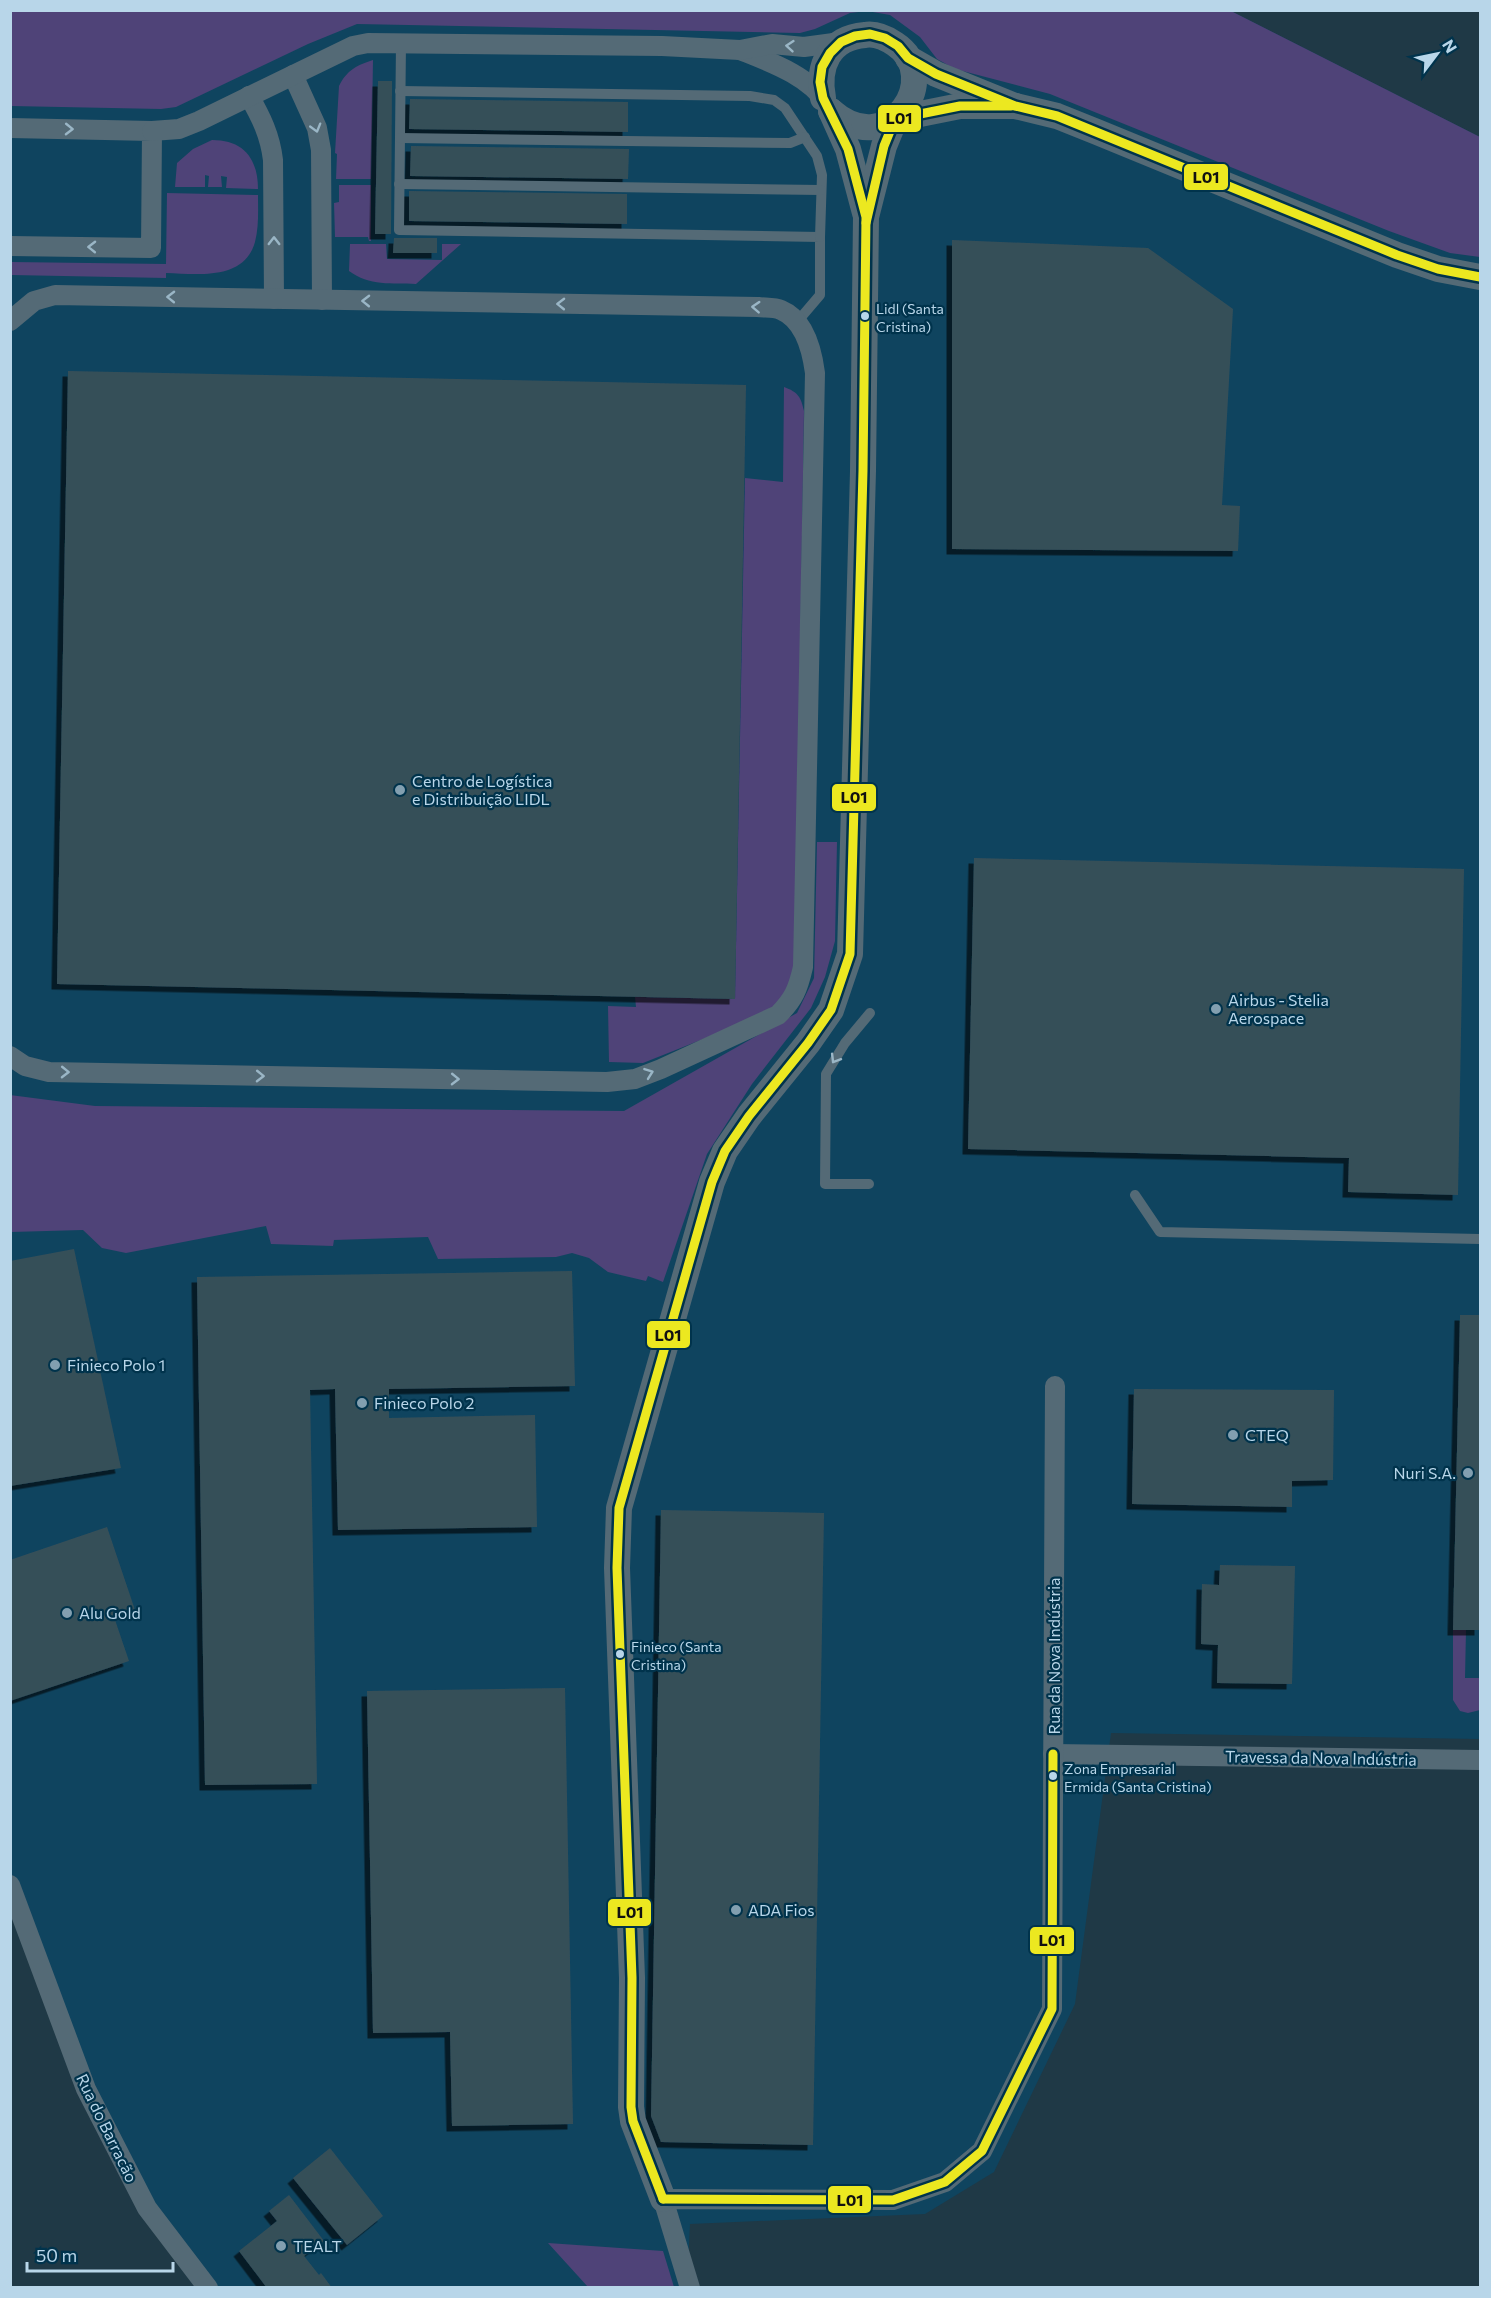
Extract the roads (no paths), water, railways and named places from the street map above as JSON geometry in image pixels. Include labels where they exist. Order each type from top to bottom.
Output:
[{"type":"street","points":[[10,128],[152,131],[179,129],[353,46],[368,42],[662,46],[740,50],[772,44],[804,47],[841,42],[855,36],[870,34],[885,38],[898,46],[908,58],[913,72],[914,87],[909,102],[895,119],[884,146],[866,217],[863,460],[850,954],[831,1010],[808,1043],[749,1116],[725,1151],[712,1182],[619,1508],[617,1568],[632,1978],[631,2107],[633,2121],[663,2199],[690,2288]]},
{"type":"street","points":[[841,42],[830,53],[822,67],[820,82],[827,104],[848,149],[866,217]]},
{"type":"street","points":[[740,50],[800,78],[842,121],[855,126],[868,128],[882,126],[895,119],[960,106],[1015,106]]},
{"type":"street","points":[[908,58],[936,74],[1015,106],[1057,116],[1397,255],[1438,269],[1480,277]]},
{"type":"street","points":[[293,75],[317,128],[321,150],[322,300]]},
{"type":"street","points":[[249,96],[265,124],[271,142],[274,299]]},
{"type":"street","points":[[10,246],[151,248],[152,131]]},
{"type":"street","points":[[10,321],[34,301],[55,295],[758,307],[779,309],[797,322],[805,334],[812,353],[815,373],[803,966],[799,985],[792,1001],[778,1015],[661,1069],[635,1079],[607,1082],[50,1072],[25,1066],[10,1056]]},
{"type":"street","name":"Rua da Nova Indústria","points":[[663,2199],[893,2200],[945,2182],[982,2151],[1052,2009],[1055,1386]]},
{"type":"street","name":"Travessa da Nova Indústria","points":[[1053,1754],[1480,1760]]},
{"type":"street","name":"Rua do Barracão","points":[[10,1885],[86,2089],[147,2208],[208,2288]]},
{"type":"lane","points":[[401,43],[399,230],[820,237]]},
{"type":"lane","points":[[400,91],[763,97],[774,100],[785,108],[805,137],[817,156],[822,175],[820,295],[797,322]]},
{"type":"lane","points":[[400,138],[790,143],[805,137]]},
{"type":"lane","points":[[399,184],[821,190]]},
{"type":"lane","points":[[869,1184],[825,1184],[826,1074],[845,1043],[870,1012]]},
{"type":"lane","points":[[1135,1195],[1160,1232],[1480,1239]]},
{"type":"place","name":"Lidl (Santa Cristina)","points":[[865,316]]},
{"type":"place","name":"Centro de Logística e Distribuição LIDL","points":[[400,790]]},
{"type":"place","name":"Airbus - Stelia Aerospace","points":[[1216,1009]]},
{"type":"place","name":"Finieco Polo 1","points":[[55,1365]]},
{"type":"place","name":"Finieco Polo 2","points":[[362,1403]]},
{"type":"place","name":"CTEQ","points":[[1233,1435]]},
{"type":"place","name":"Nuri S.A.","points":[[1468,1473]]},
{"type":"place","name":"Alu Gold","points":[[67,1613]]},
{"type":"place","name":"Finieco (Santa Cristina)","points":[[620,1654]]},
{"type":"place","name":"Zona Empresarial Ermida (Santa Cristina)","points":[[1053,1776]]},
{"type":"place","name":"ADA Fios","points":[[736,1910]]},
{"type":"place","name":"TEALT","points":[[281,2246]]}]
